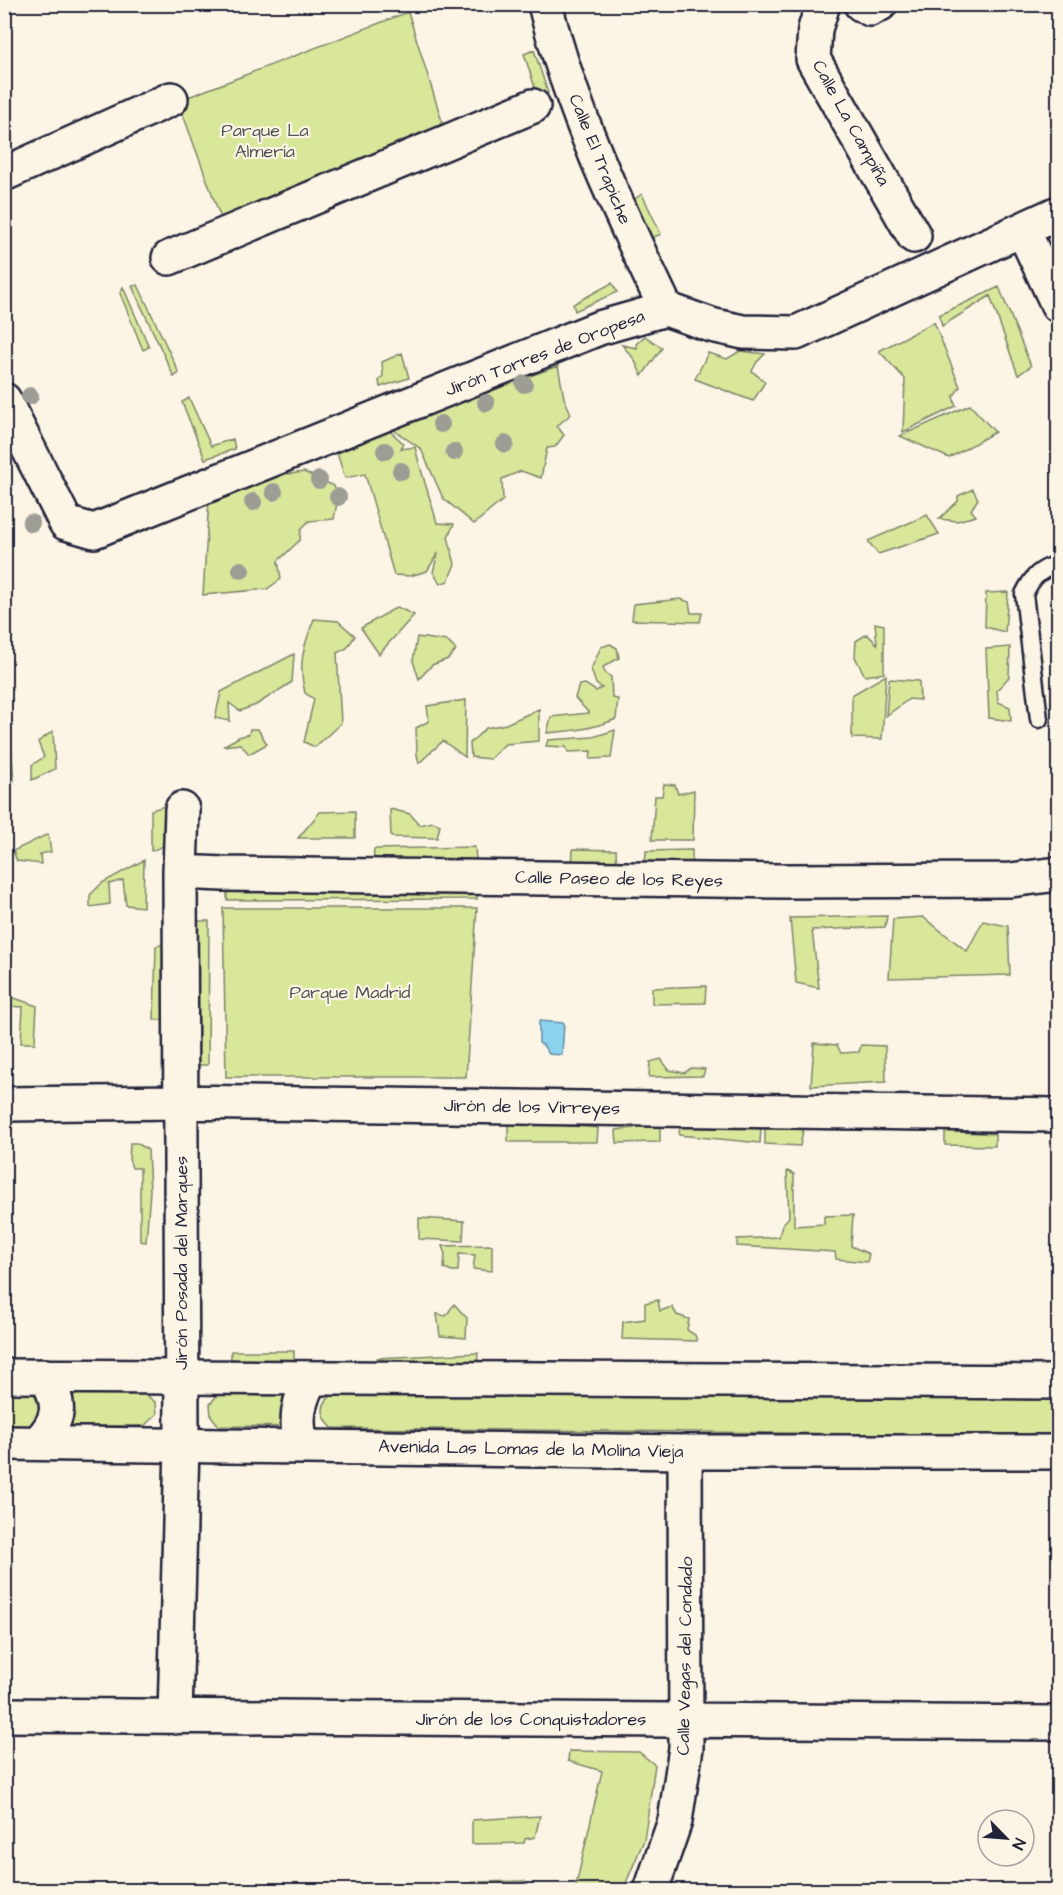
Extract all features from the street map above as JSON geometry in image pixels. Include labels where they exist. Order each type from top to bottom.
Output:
[{"type":"street","name":"Calle El Trapiche","points":[[545,4],[555,45],[578,109],[632,237],[666,309]]},
{"type":"street","name":"Calle La Campiña","points":[[823,4],[815,29],[813,59],[914,236]]},
{"type":"street","points":[[861,4],[870,9],[880,4]]},
{"type":"street","points":[[4,174],[171,99]]},
{"type":"street","points":[[169,258],[533,106]]},
{"type":"street","name":"Jirón Torres de Oropesa","points":[[4,400],[66,523],[94,531],[599,328],[666,309],[711,325],[743,332],[796,333],[1059,213]]},
{"type":"street","points":[[1023,230],[1059,305]]},
{"type":"street","name":"Jirón Posada del Marques","points":[[175,1718],[182,1444],[180,872],[182,809]]},
{"type":"street","name":"Calle Paseo de los Reyes","points":[[180,872],[784,881],[1011,880],[1059,874]]},
{"type":"street","name":"Jirón de los Virreyes","points":[[4,1104],[180,1102],[1059,1115]]},
{"type":"street","points":[[4,1376],[1059,1382]]},
{"type":"street","points":[[38,1443],[51,1429],[57,1412],[55,1393],[46,1376]]},
{"type":"street","points":[[301,1446],[297,1428],[298,1411],[302,1394],[311,1378]]},
{"type":"street","name":"Avenida Las Lomas de la Molina Vieja","points":[[4,1443],[685,1452],[1059,1452]]},
{"type":"street","name":"Calle Vegas del Condado","points":[[651,1890],[675,1821],[686,1748],[685,1452]]},
{"type":"street","name":"Jirón de los Conquistadores","points":[[4,1715],[1059,1723]]},
{"type":"lane","points":[[1039,719],[1024,594],[1030,581],[1043,569],[1059,564]]},
{"type":"green space","name":"Parque La Almería","points":[[408,12],[446,134],[226,232],[178,101]]},
{"type":"green space","points":[[534,50],[548,93],[537,94],[524,54]]},
{"type":"green space","points":[[642,194],[661,234],[645,241],[627,204]]},
{"type":"green space","points":[[612,283],[617,292],[575,311],[573,304]]},
{"type":"green space","points":[[138,285],[179,373],[174,377],[132,286]]},
{"type":"green space","points":[[123,287],[149,347],[143,350],[120,293]]},
{"type":"green space","points":[[999,287],[1031,366],[1018,375],[990,296],[942,326],[939,315]]},
{"type":"green space","points":[[934,322],[960,387],[953,397],[956,406],[903,432],[905,379],[879,351]]},
{"type":"green space","points":[[645,336],[662,348],[642,376],[634,359],[622,345],[637,348],[636,344]]},
{"type":"green space","points":[[740,351],[765,354],[752,371],[765,382],[753,401],[695,379],[708,353],[727,359]]},
{"type":"green space","points":[[402,353],[409,378],[380,387],[379,381],[383,376],[382,362]]},
{"type":"green space","points":[[558,366],[564,398],[571,414],[557,426],[564,435],[555,447],[547,448],[541,478],[521,471],[502,479],[503,500],[474,524],[443,498],[421,449],[388,426]]},
{"type":"green space","points":[[189,398],[211,446],[233,439],[235,449],[205,459],[182,402]]},
{"type":"green space","points":[[970,405],[995,432],[949,458],[900,436]]},
{"type":"green space","points":[[390,431],[403,443],[401,449],[415,447],[437,523],[454,524],[448,537],[455,564],[448,581],[440,584],[433,572],[438,553],[427,571],[410,576],[394,575],[365,474],[345,478],[337,453]]},
{"type":"green space","points":[[280,470],[289,474],[304,472],[334,486],[338,497],[334,519],[309,521],[301,529],[300,540],[278,561],[281,579],[267,589],[203,595],[209,499]]},
{"type":"green space","points":[[973,489],[978,499],[971,510],[976,516],[957,521],[939,519],[958,501],[958,496]]},
{"type":"green space","points":[[927,515],[939,534],[878,554],[868,541]]},
{"type":"green space","points":[[1008,592],[1005,632],[985,627],[986,593]]},
{"type":"green space","points":[[681,599],[689,602],[691,613],[702,613],[700,622],[632,620],[634,604]]},
{"type":"green space","points":[[397,607],[414,615],[379,654],[361,628]]},
{"type":"green space","points":[[314,619],[338,621],[355,636],[347,648],[337,653],[341,723],[315,747],[304,742],[314,699],[305,693],[302,673],[304,647]]},
{"type":"green space","points":[[875,623],[884,625],[884,673],[865,676],[855,657],[856,641],[867,634],[877,644]]},
{"type":"green space","points":[[417,637],[447,641],[456,650],[448,659],[432,665],[419,679],[413,661]]},
{"type":"green space","points":[[610,644],[617,648],[619,658],[603,667],[605,673],[611,677],[612,698],[618,699],[616,719],[591,727],[547,733],[551,717],[589,713],[575,698],[579,685],[585,684],[596,691],[602,688],[596,684],[591,669],[601,647]]},
{"type":"green space","points":[[1010,647],[1009,677],[997,690],[998,702],[1010,707],[1011,721],[989,718],[986,649]]},
{"type":"green space","points":[[294,654],[292,682],[256,705],[240,711],[229,703],[230,721],[215,718],[221,692]]},
{"type":"green space","points":[[886,675],[882,739],[852,738],[852,695]]},
{"type":"green space","points":[[889,679],[919,681],[920,700],[909,699],[886,716]]},
{"type":"green space","points":[[466,700],[465,757],[443,741],[419,763],[416,728],[429,721],[427,706]]},
{"type":"green space","points":[[539,709],[539,741],[505,744],[490,759],[471,757],[470,743],[486,728],[506,724]]},
{"type":"green space","points":[[9,722],[14,781],[5,783],[5,723]]},
{"type":"green space","points":[[250,729],[258,729],[267,744],[249,754],[240,744],[223,746],[249,734]]},
{"type":"green space","points":[[615,730],[611,758],[590,759],[591,751],[568,752],[566,747],[546,746],[548,740],[593,737]]},
{"type":"green space","points":[[53,731],[55,769],[32,780],[32,765],[44,757],[38,742]]},
{"type":"green space","points":[[664,784],[675,785],[678,794],[694,790],[693,840],[652,840],[655,796],[662,796]]},
{"type":"green space","points":[[172,804],[174,842],[151,851],[151,810]]},
{"type":"green space","points":[[390,809],[410,814],[420,825],[433,822],[440,825],[437,838],[391,837]]},
{"type":"green space","points":[[355,811],[355,838],[298,838],[320,812]]},
{"type":"green space","points":[[48,834],[51,852],[40,854],[41,864],[17,861],[13,851]]},
{"type":"green space","points":[[475,847],[476,861],[373,865],[374,849]]},
{"type":"green space","points":[[573,849],[616,850],[617,867],[572,866]]},
{"type":"green space","points":[[692,850],[692,865],[645,868],[646,851]]},
{"type":"green space","points":[[144,860],[143,907],[126,905],[123,880],[109,884],[110,904],[90,907],[90,895],[102,883]]},
{"type":"green space","points":[[227,881],[477,883],[477,899],[227,900]]},
{"type":"green space","name":"Parque Madrid","points":[[223,908],[477,908],[466,1077],[226,1077]]},
{"type":"green space","points":[[887,916],[885,927],[812,930],[819,988],[796,983],[790,918]]},
{"type":"green space","points":[[923,917],[967,951],[983,921],[1008,926],[1010,975],[889,978],[893,919]]},
{"type":"green space","points":[[194,921],[209,921],[208,1065],[194,1065]]},
{"type":"green space","points":[[165,944],[164,1020],[154,1020],[156,946]]},
{"type":"green space","points":[[706,986],[705,1003],[652,1004],[652,988]]},
{"type":"green space","points":[[6,995],[37,1006],[35,1043],[21,1043],[23,1007],[7,1006]]},
{"type":"green space","points":[[814,1043],[837,1045],[841,1053],[859,1052],[861,1045],[885,1046],[886,1082],[811,1086]]},
{"type":"green space","points":[[661,1059],[669,1070],[684,1073],[691,1068],[705,1069],[703,1076],[649,1077],[650,1062]]},
{"type":"green space","points":[[681,1119],[761,1129],[760,1143],[679,1135]]},
{"type":"green space","points":[[638,1120],[660,1120],[660,1142],[617,1143],[616,1130],[634,1128]]},
{"type":"green space","points":[[508,1121],[598,1128],[597,1142],[508,1142]]},
{"type":"green space","points":[[804,1125],[800,1146],[765,1144],[765,1129]]},
{"type":"green space","points":[[945,1131],[995,1134],[995,1146],[945,1145]]},
{"type":"green space","points":[[130,1143],[137,1143],[148,1150],[150,1191],[146,1242],[140,1241],[140,1168],[132,1168],[129,1159]]},
{"type":"green space","points":[[787,1171],[794,1174],[794,1226],[824,1224],[824,1216],[853,1215],[851,1246],[869,1254],[867,1262],[836,1259],[835,1252],[737,1246],[737,1239],[779,1237],[782,1225],[789,1217]]},
{"type":"green space","points":[[419,1218],[464,1221],[463,1241],[419,1239]]},
{"type":"green space","points":[[492,1245],[492,1271],[473,1269],[475,1255],[459,1254],[458,1271],[444,1268],[445,1254],[442,1246]]},
{"type":"green space","points":[[658,1300],[660,1311],[672,1307],[677,1315],[689,1319],[687,1330],[695,1335],[697,1341],[622,1339],[623,1322],[645,1319],[645,1303]]},
{"type":"green space","points":[[454,1304],[467,1318],[466,1338],[440,1336],[437,1314],[446,1316]]},
{"type":"green space","points":[[231,1351],[294,1351],[294,1367],[231,1369]]},
{"type":"green space","points":[[478,1353],[477,1369],[378,1366],[377,1358]]},
{"type":"green space","points":[[5,1389],[36,1389],[46,1402],[35,1426],[5,1426]]},
{"type":"green space","points":[[220,1392],[299,1393],[296,1427],[219,1426],[211,1416],[210,1404]]},
{"type":"green space","points":[[64,1393],[145,1394],[156,1403],[157,1414],[144,1426],[64,1426],[73,1409],[71,1401]]},
{"type":"green space","points":[[335,1393],[1058,1398],[1058,1436],[332,1428],[323,1414],[323,1409],[326,1401]]},
{"type":"green space","points":[[569,1751],[639,1752],[655,1765],[644,1840],[623,1890],[575,1890],[602,1771],[568,1761]]},
{"type":"green space","points":[[540,1816],[535,1837],[525,1839],[524,1843],[472,1844],[472,1820]]},
{"type":"green space","points":[[524,1881],[521,1890],[473,1890],[473,1882]]},
{"type":"water","points":[[539,1021],[564,1023],[562,1055],[549,1054],[539,1043]]}]
